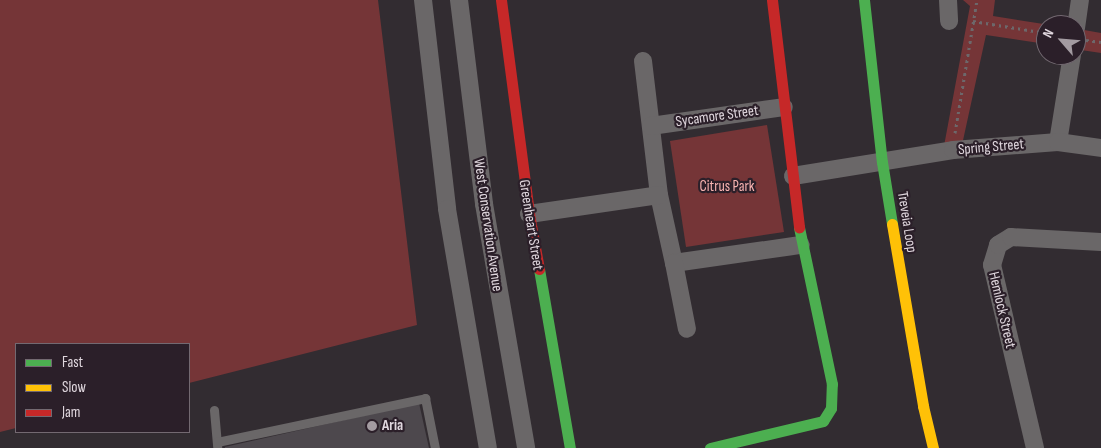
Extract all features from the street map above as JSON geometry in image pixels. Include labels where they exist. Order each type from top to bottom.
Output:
[{"type":"street","points":[[423,0],[447,209],[488,448]]},
{"type":"street","name":"West Conservation Avenue","points":[[460,0],[484,204],[526,448]]},
{"type":"street","name":"Greenheart Street","points":[[501,0],[529,214],[570,448]]},
{"type":"street","points":[[710,448],[822,422],[830,408],[832,384],[801,245],[772,0]]},
{"type":"street","name":"Treveia Loop","points":[[864,0],[882,162],[923,406],[933,448]]},
{"type":"street","points":[[948,0],[949,21]]},
{"type":"street","points":[[1078,15],[1080,0]]},
{"type":"street","points":[[643,61],[659,195],[686,329]]},
{"type":"street","points":[[1058,142],[1070,65]]},
{"type":"street","name":"Sycamore Street","points":[[651,126],[784,107]]},
{"type":"street","name":"Spring Street","points":[[882,162],[953,150],[1058,142],[1101,148]]},
{"type":"street","points":[[793,176],[882,162]]},
{"type":"street","points":[[529,214],[659,195]]},
{"type":"street","name":"Hemlock Street","points":[[1035,448],[992,265],[998,245],[1011,237],[1101,242]]},
{"type":"street","points":[[674,263],[801,245]]},
{"type":"lane","points":[[214,410],[217,445],[425,398],[436,448]]},
{"type":"path","points":[[953,150],[977,0]]},
{"type":"path","points":[[973,21],[1036,31]]},
{"type":"green space","points":[[0,0],[378,0],[417,325],[190,383],[190,343],[15,343],[15,428],[0,432]]},
{"type":"green space","points":[[963,0],[995,0],[993,16],[1036,23],[1036,42],[986,35],[962,145],[944,146],[970,6]]},
{"type":"green space","points":[[1086,30],[1101,33],[1101,53],[1086,51]]},
{"type":"green space","name":"Citrus Park","points":[[767,125],[784,232],[686,247],[670,141]]},
{"type":"building","name":"Aria","points":[[419,403],[429,448],[225,448],[225,447]]},
{"type":"traffic: fast","points":[[864,0],[882,162],[892,224]]},
{"type":"traffic: fast","points":[[710,448],[823,421],[831,408],[832,384],[799,227]]},
{"type":"traffic: fast","points":[[539,269],[570,448]]},
{"type":"traffic: slow","points":[[892,224],[923,406],[933,448]]},
{"type":"traffic: jam","points":[[501,0],[529,214],[539,269]]},
{"type":"traffic: jam","points":[[772,0],[799,227]]},
{"type":"place","name":"Aria","points":[[372,426]]}]
